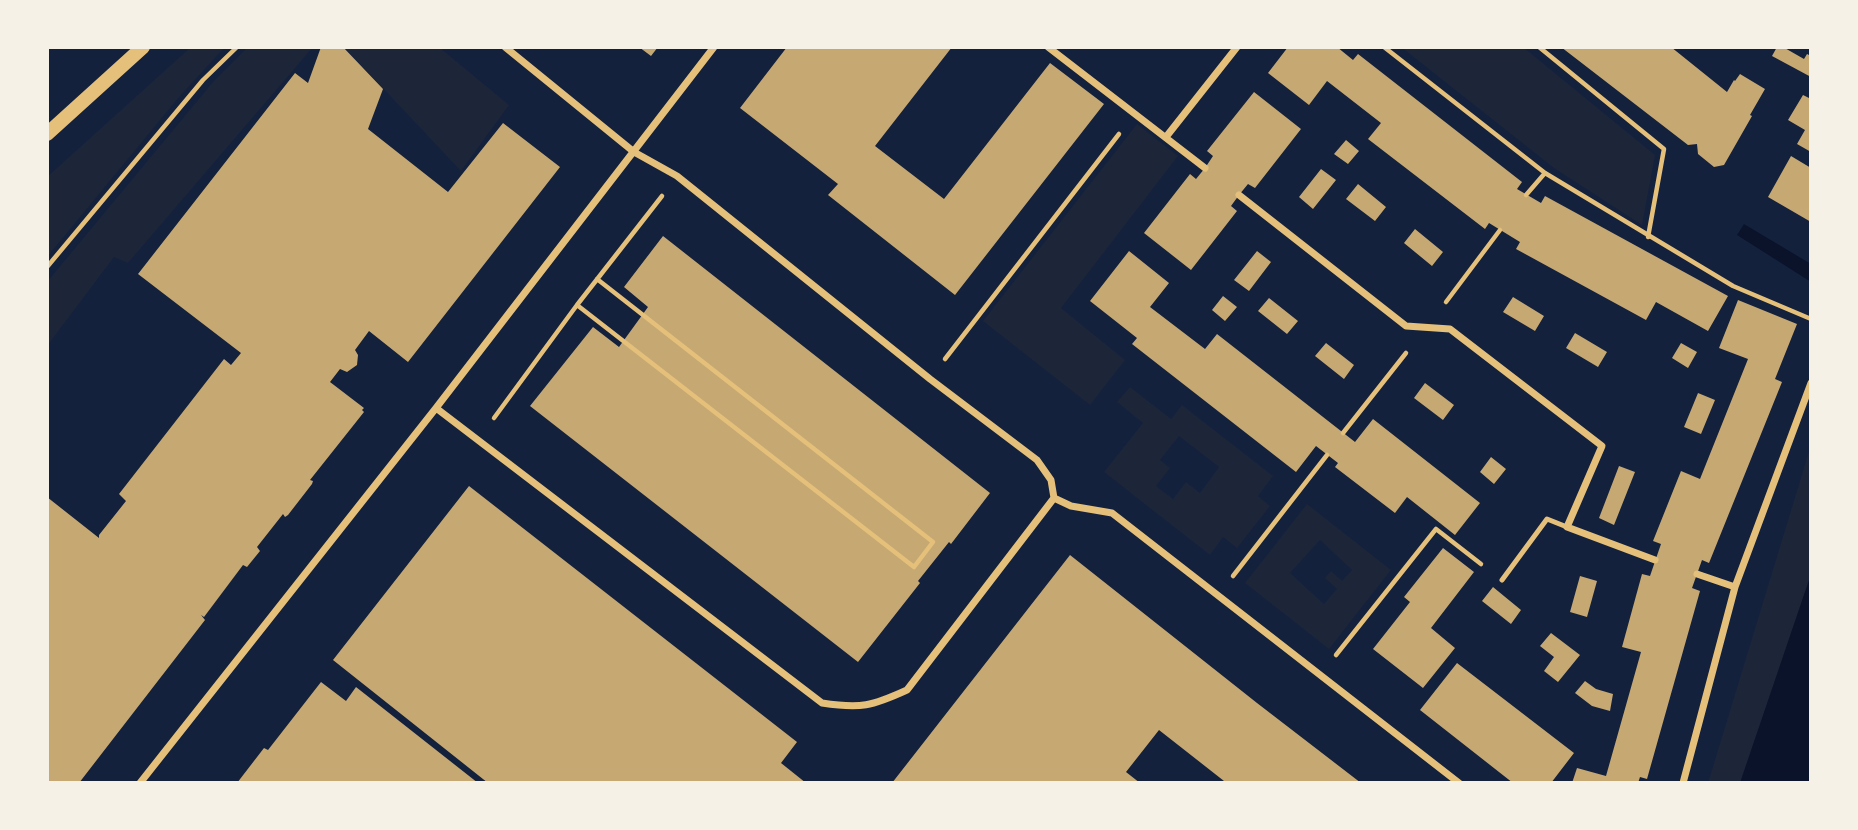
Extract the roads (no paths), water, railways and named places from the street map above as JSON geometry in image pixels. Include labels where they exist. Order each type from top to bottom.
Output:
[{"type":"main road","points":[[47,134],[143,47]]},
{"type":"street","points":[[436,408],[822,704],[848,708],[873,705],[907,690],[1054,498],[1051,480],[1037,460],[930,379],[677,176],[634,152],[505,47]]},
{"type":"street","points":[[140,783],[436,408],[714,47]]},
{"type":"street","points":[[1048,47],[1205,168]]},
{"type":"street","points":[[1166,137],[1237,47]]},
{"type":"street","points":[[1240,195],[1406,327],[1451,329],[1602,446],[1567,527],[1656,560]]},
{"type":"street","points":[[1683,783],[1735,587],[1811,383]]},
{"type":"street","points":[[1054,498],[1071,506],[1112,513],[1459,783]]},
{"type":"street","points":[[1697,574],[1735,587]]},
{"type":"lane","points":[[1502,580],[1548,519],[1567,527]]}]
